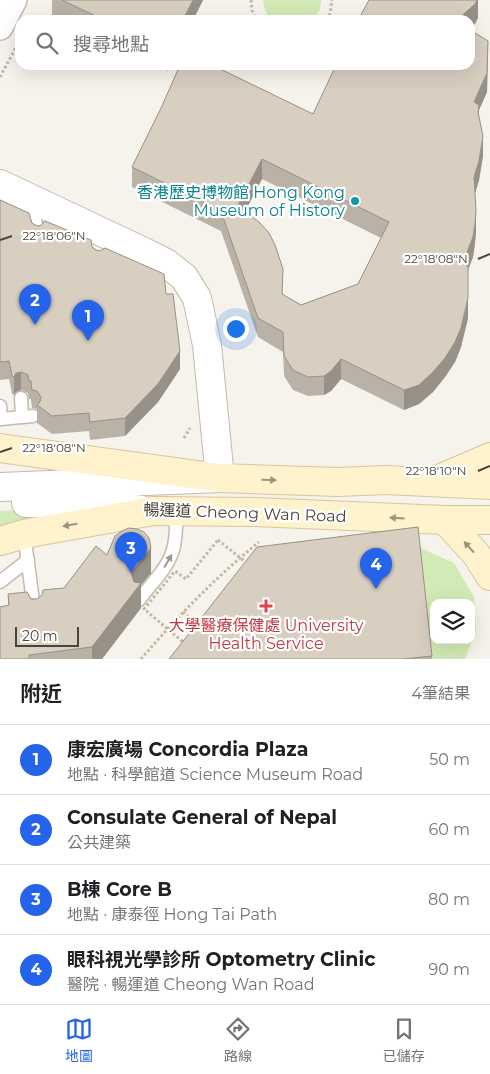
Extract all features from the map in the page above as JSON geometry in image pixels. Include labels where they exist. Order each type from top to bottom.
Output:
[{"type":"main road","points":[[0,448],[220,478]]},
{"type":"main road","points":[[433,481],[490,457]]},
{"type":"main road","name":"暢運道 Cheong Wan Road","points":[[220,478],[338,482],[433,481],[490,484]]},
{"type":"main road","points":[[17,545],[164,511]]},
{"type":"main road","name":"暢運道 Cheong Wan Road","points":[[164,511],[255,512],[445,520],[490,520]]},
{"type":"main road","points":[[445,520],[476,554],[490,576]]},
{"type":"street","points":[[0,27],[14,0]]},
{"type":"street","points":[[0,184],[31,199],[98,237],[166,263],[184,277],[197,298],[207,345],[220,478]]},
{"type":"street","name":"暢運道 Cheong Wan Road","points":[[0,504],[31,503],[220,478]]},
{"type":"street","name":"暢運道 Cheong Wan Road","points":[[0,487],[91,494],[164,511]]},
{"type":"lane","points":[[31,199],[38,236]]},
{"type":"lane","points":[[0,406],[1,419],[28,417],[21,398]]},
{"type":"lane","points":[[139,600],[173,552],[176,530],[164,511]]},
{"type":"lane","points":[[0,582],[17,545]]},
{"type":"lane","points":[[17,545],[35,616]]},
{"type":"path","points":[[251,0],[254,15]]},
{"type":"path","points":[[330,15],[332,0]]},
{"type":"path","points":[[0,77],[15,48]]},
{"type":"path","points":[[184,438],[192,425]]},
{"type":"path","points":[[218,540],[240,558],[253,568],[189,647],[144,609],[175,571],[186,579],[218,540]]},
{"type":"path","points":[[141,659],[183,612],[259,542]]},
{"type":"path","points":[[183,612],[208,632]]},
{"type":"green space","points":[[263,0],[321,0],[320,9],[316,15],[268,15]]},
{"type":"green space","points":[[41,508],[68,511],[0,527],[0,511]]},
{"type":"green space","points":[[416,546],[454,563],[474,597],[474,599],[430,599],[430,644],[470,644],[465,659],[427,659]]},
{"type":"building","points":[[62,0],[193,0],[186,15],[94,15]]},
{"type":"building","points":[[369,0],[477,0],[463,15],[361,15]]},
{"type":"building","name":"香港歷史博物館 Hong Kong Museum of History","points":[[475,33],[488,41],[487,73],[474,102],[479,105],[478,112],[483,136],[474,177],[476,211],[473,237],[463,262],[468,267],[468,298],[461,328],[455,342],[445,358],[419,385],[404,390],[341,359],[324,376],[308,377],[293,370],[284,356],[283,332],[258,318],[221,211],[132,167],[178,70],[222,70],[313,114],[334,70],[475,70]],"holes":[[[262,159],[389,222],[358,284],[301,305],[282,294],[283,269],[275,245],[269,233],[260,223],[238,205]]]},
{"type":"building","points":[[0,200],[29,213],[32,223],[35,225],[40,226],[45,221],[91,240],[92,247],[96,250],[100,251],[105,248],[164,274],[166,294],[173,294],[180,351],[158,384],[125,418],[90,422],[89,413],[52,416],[37,405],[41,397],[37,391],[32,390],[28,375],[21,372],[16,373],[14,377],[12,376],[9,361],[0,362]]},
{"type":"building","points":[[418,527],[432,656],[403,659],[169,659],[257,547]]},
{"type":"building","points":[[129,528],[144,532],[149,538],[151,548],[131,573],[134,582],[141,583],[92,647],[29,655],[29,659],[0,659],[0,607],[9,605],[8,594],[27,592],[31,599],[37,599],[42,595],[43,590],[64,588],[96,546],[107,555],[115,536]]},
{"type":"place","name":"香港歷史博物館 Hong Kong Museum of History","points":[[355,201]]},
{"type":"place","name":"Consulate General of Nepal","points":[[35,325]]},
{"type":"place","name":"康宏廣場 Concordia Plaza","points":[[88,341]]},
{"type":"place","name":"B棟 Core B","points":[[131,573]]},
{"type":"place","name":"眼科視光學診所 Optometry Clinic","points":[[376,589]]},
{"type":"place","name":"大學醫療保健處 University Health Service","points":[[266,606]]}]
